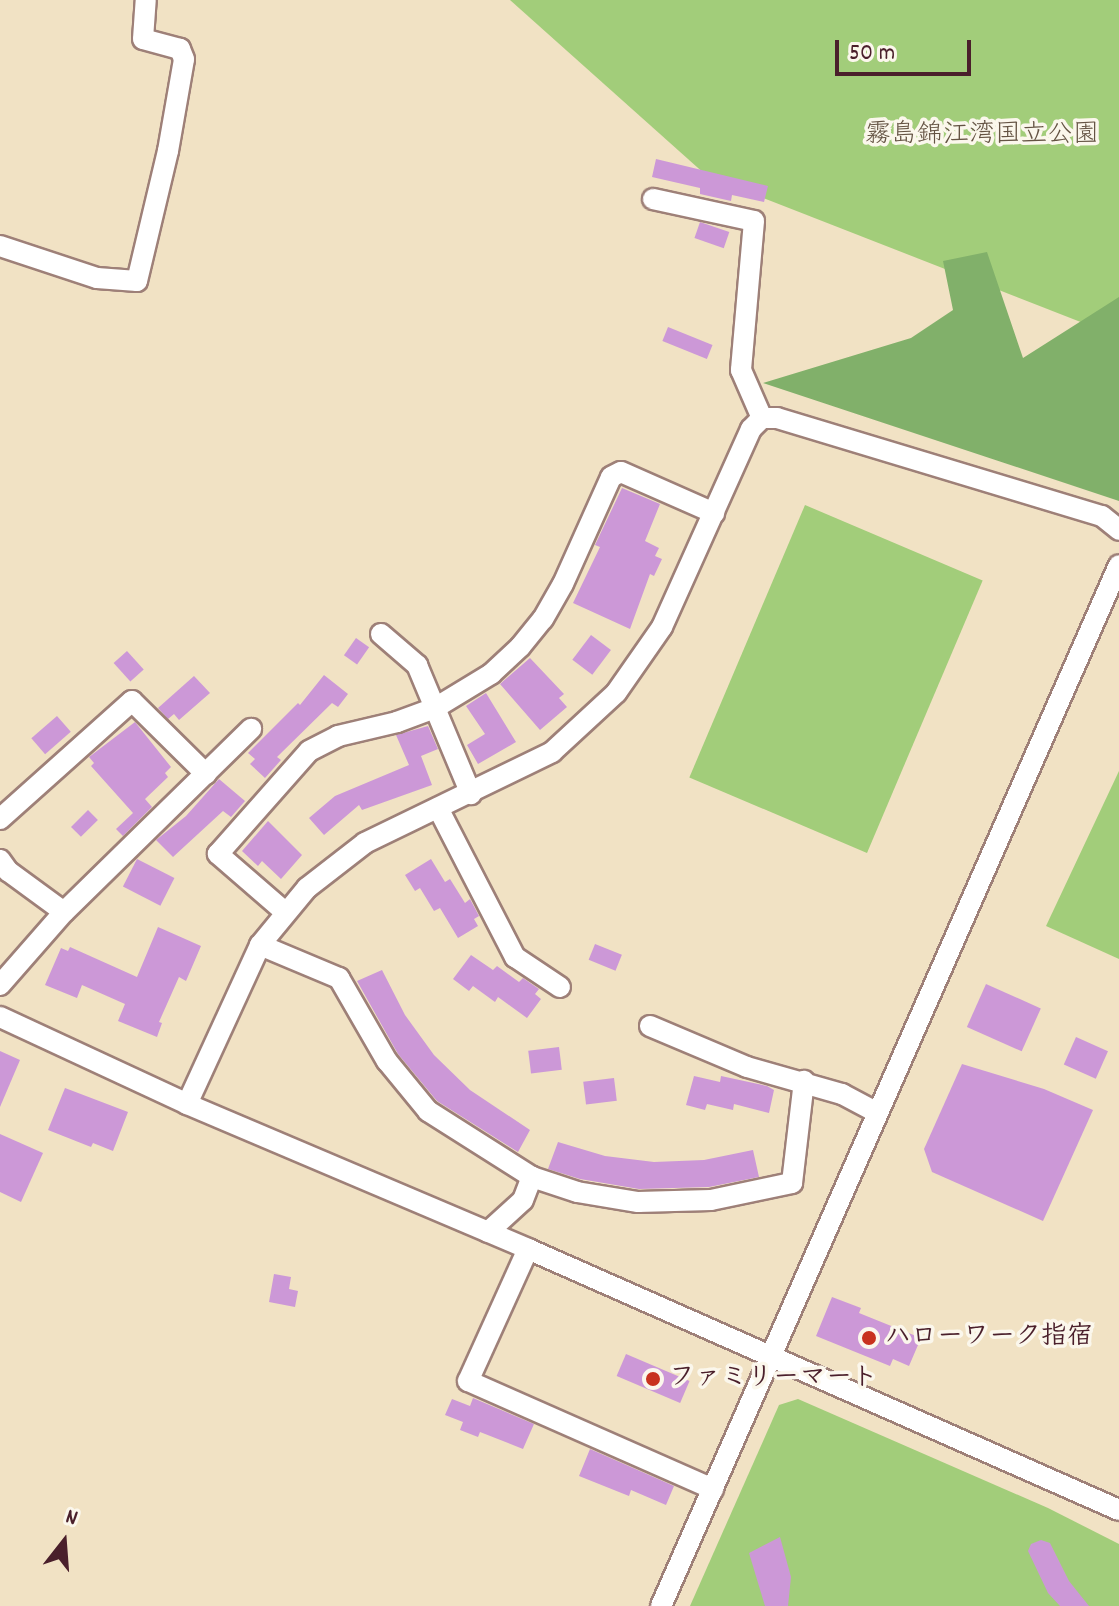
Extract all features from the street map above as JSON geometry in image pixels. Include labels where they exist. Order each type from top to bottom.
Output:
[{"type":"street","points":[[0,246],[97,278],[137,281],[168,151],[184,59],[180,49],[143,39],[146,0]]},
{"type":"street","points":[[653,199],[754,221],[741,370],[762,418]]},
{"type":"street","points":[[187,1104],[260,945],[307,888],[345,857],[405,822],[471,794],[552,752],[616,693],[662,627],[751,429],[762,418],[777,418],[1102,516],[1119,530]]},
{"type":"street","points":[[285,912],[218,854],[309,751],[338,736],[397,722],[435,708],[491,674],[520,647],[543,619],[563,584],[611,477],[621,472],[714,513]]},
{"type":"street","points":[[661,1606],[1119,565]]},
{"type":"street","points":[[381,634],[417,665],[471,794]]},
{"type":"street","points":[[0,819],[132,701],[206,774]]},
{"type":"street","points":[[0,985],[64,912],[251,729]]},
{"type":"street","points":[[438,808],[515,957],[560,987]]},
{"type":"street","points":[[0,860],[8,871],[64,912]]},
{"type":"street","points":[[260,945],[339,978],[387,1061],[428,1111],[532,1177],[577,1192],[638,1202],[711,1200],[792,1183],[804,1081]]},
{"type":"street","points":[[0,1017],[187,1104],[528,1249],[1119,1510]]},
{"type":"street","points":[[650,1026],[747,1067],[842,1094],[877,1113]]},
{"type":"street","points":[[488,1232],[523,1200],[532,1177]]},
{"type":"street","points":[[528,1249],[468,1381],[713,1489]]},
{"type":"green space","name":"霧島錦江湾国立公園","points":[[510,0],[1119,0],[1119,337],[707,176]]},
{"type":"green space","points":[[987,252],[1023,358],[1119,297],[1119,501],[763,383],[911,338],[953,310],[943,261]]},
{"type":"green space","points":[[805,505],[983,580],[867,853],[689,777]]},
{"type":"green space","points":[[1119,771],[1119,959],[1046,926]]},
{"type":"green space","points":[[798,1399],[1048,1508],[1119,1544],[1119,1606],[690,1606],[779,1405]]},
{"type":"building","points":[[656,159],[768,186],[764,202],[732,195],[731,201],[700,194],[700,188],[652,177]]},
{"type":"building","points":[[700,222],[729,232],[724,248],[694,238]]},
{"type":"building","points":[[668,327],[713,345],[707,359],[662,341]]},
{"type":"building","points":[[622,488],[660,504],[645,541],[659,548],[655,556],[662,559],[654,576],[650,574],[630,629],[573,603],[600,547],[595,545]]},
{"type":"building","points":[[591,635],[611,650],[592,675],[572,660]]},
{"type":"building","points":[[356,638],[369,647],[357,664],[344,655]]},
{"type":"building","points":[[127,651],[144,670],[130,682],[114,663]]},
{"type":"building","points":[[530,658],[564,694],[559,698],[567,707],[540,730],[500,684]]},
{"type":"building","points":[[324,675],[348,694],[338,707],[332,703],[277,757],[281,760],[265,778],[250,764],[255,759],[248,753],[298,703],[300,705]]},
{"type":"building","points":[[194,676],[210,693],[179,720],[174,714],[168,719],[158,708]]},
{"type":"building","points":[[486,693],[516,742],[478,764],[467,745],[485,734],[466,706]]},
{"type":"building","points":[[57,716],[71,732],[45,754],[31,738]]},
{"type":"building","points":[[135,722],[171,767],[165,773],[168,777],[145,799],[152,807],[123,836],[116,829],[133,813],[91,766],[94,763],[89,757]]},
{"type":"building","points":[[428,726],[438,749],[421,756],[432,785],[362,810],[359,805],[324,835],[309,818],[335,796],[409,765],[396,735]]},
{"type":"building","points":[[219,779],[245,801],[231,817],[223,811],[173,857],[156,840],[186,816]]},
{"type":"building","points":[[88,810],[98,820],[81,837],[71,827]]},
{"type":"building","points":[[268,821],[302,855],[281,879],[262,861],[258,866],[242,851]]},
{"type":"building","points":[[137,859],[174,878],[160,906],[123,887]]},
{"type":"building","points":[[431,859],[445,882],[450,879],[465,903],[470,899],[479,916],[474,919],[478,926],[458,938],[440,908],[434,911],[420,888],[415,891],[405,875]]},
{"type":"building","points":[[158,927],[201,946],[186,981],[179,977],[159,1022],[162,1023],[157,1037],[118,1021],[125,1004],[82,985],[77,998],[45,985],[61,948],[68,951],[70,947],[137,977]]},
{"type":"building","points":[[595,944],[622,955],[616,971],[589,960]]},
{"type":"building","points":[[471,955],[493,970],[497,966],[519,982],[523,978],[539,989],[535,994],[541,999],[527,1018],[498,997],[495,1002],[473,986],[469,991],[453,979]]},
{"type":"building","points":[[382,970],[405,1015],[434,1055],[470,1090],[530,1130],[518,1152],[437,1101],[398,1054],[357,981]]},
{"type":"building","points":[[986,984],[1041,1008],[1022,1051],[967,1027]]},
{"type":"building","points":[[1076,1037],[1108,1051],[1096,1079],[1064,1064]]},
{"type":"building","points":[[559,1047],[562,1070],[531,1074],[528,1051]]},
{"type":"building","points":[[0,1051],[20,1060],[0,1107]]},
{"type":"building","points":[[962,1064],[1044,1089],[1093,1110],[1043,1221],[932,1172],[924,1149]]},
{"type":"building","points":[[694,1076],[720,1082],[721,1076],[767,1086],[774,1090],[769,1113],[734,1104],[733,1110],[707,1104],[705,1110],[686,1105]]},
{"type":"building","points":[[614,1078],[617,1101],[586,1105],[583,1082]]},
{"type":"building","points":[[65,1088],[128,1112],[113,1151],[93,1143],[91,1147],[48,1130]]},
{"type":"building","points":[[0,1134],[43,1153],[21,1202],[0,1192]]},
{"type":"building","points":[[558,1142],[605,1156],[654,1162],[704,1160],[753,1150],[759,1177],[709,1187],[639,1189],[580,1179],[548,1169]]},
{"type":"building","points":[[274,1274],[291,1277],[289,1289],[298,1291],[295,1307],[269,1302]]},
{"type":"building","points":[[832,1297],[861,1308],[859,1313],[921,1338],[909,1366],[893,1359],[890,1366],[816,1336]]},
{"type":"building","name":"ファミリーマート","points":[[626,1354],[690,1381],[680,1403],[617,1376]]},
{"type":"building","points":[[473,1398],[534,1424],[523,1449],[480,1432],[478,1437],[460,1430],[463,1422],[445,1415],[452,1399],[470,1406]]},
{"type":"building","points":[[590,1449],[674,1486],[666,1505],[631,1490],[629,1496],[579,1476]]},
{"type":"building","points":[[780,1537],[791,1577],[788,1606],[765,1606],[749,1553]]},
{"type":"building","points":[[1041,1540],[1050,1543],[1069,1581],[1089,1606],[1060,1606],[1048,1593],[1028,1551],[1031,1544]]},
{"type":"place","name":"ハローワーク指宿","points":[[869,1338]]},
{"type":"place","name":"ファミリーマート","points":[[653,1379]]}]
